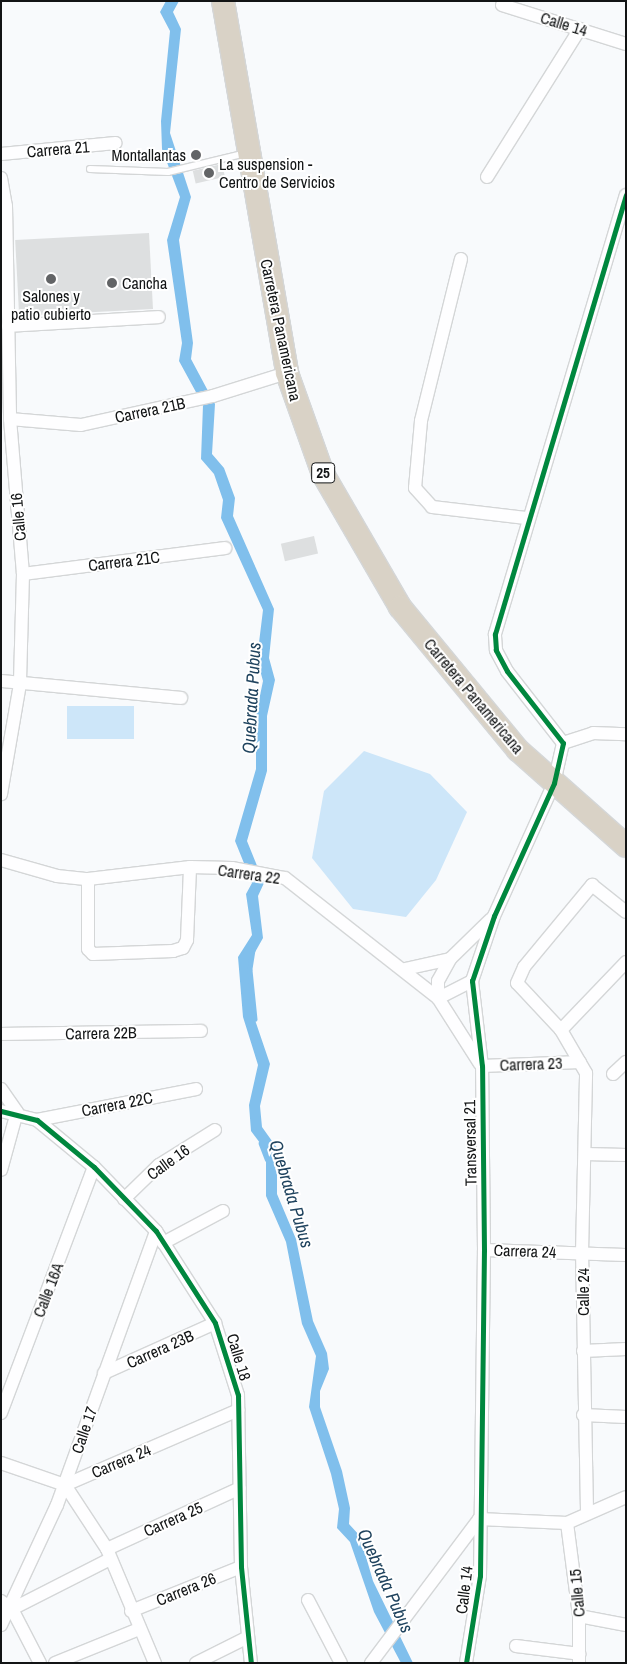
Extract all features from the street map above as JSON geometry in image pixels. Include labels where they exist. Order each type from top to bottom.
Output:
[{"type":"highway","name":"Carretera Panamericana","points":[[223,1],[247,153],[287,373],[323,474],[400,607],[518,750],[626,846]]},
{"type":"street","name":"Calle 14","points":[[502,5],[626,44]]},
{"type":"street","points":[[487,177],[580,29]]},
{"type":"street","name":"Carrera 21","points":[[1,154],[115,143]]},
{"type":"street","name":"Calle 16","points":[[1,178],[6,206],[10,419],[23,574],[20,684],[1,794]]},
{"type":"street","points":[[626,195],[526,518],[495,634],[496,650],[563,743],[593,733],[626,734]]},
{"type":"street","points":[[461,259],[421,421],[414,488],[432,507],[526,518]]},
{"type":"street","points":[[8,326],[159,317]]},
{"type":"street","name":"Carrera 21B","points":[[10,419],[81,425],[213,396],[287,373]]},
{"type":"street","name":"Carrera 21C","points":[[23,574],[225,548]]},
{"type":"street","points":[[1,681],[181,698]]},
{"type":"street","name":"Transversal 21","points":[[479,1519],[484,1250],[482,1066],[472,981],[494,916],[554,783],[563,743]]},
{"type":"street","name":"Carrera 22","points":[[1,860],[57,876],[88,879],[190,867],[232,868],[285,878],[405,968],[438,998],[482,1066]]},
{"type":"street","points":[[88,879],[88,949],[93,954],[173,951],[183,948],[187,940],[190,867]]},
{"type":"street","points":[[583,1068],[561,1030],[517,983],[524,967],[585,890],[592,885],[600,888],[626,912]]},
{"type":"street","name":"Transversal 21","points":[[438,998],[438,981],[450,959],[494,916]]},
{"type":"street","points":[[405,968],[450,959]]},
{"type":"street","points":[[561,1030],[626,962]]},
{"type":"street","points":[[438,998],[472,981]]},
{"type":"street","name":"Carrera 22B","points":[[1,1034],[201,1031]]},
{"type":"street","points":[[613,1074],[626,1062]]},
{"type":"street","name":"Carrera 23","points":[[482,1066],[583,1068]]},
{"type":"street","name":"Calle 24","points":[[583,1068],[583,1415],[587,1511]]},
{"type":"street","points":[[1,1089],[17,1112]]},
{"type":"street","name":"Carrera 22C","points":[[37,1120],[196,1089]]},
{"type":"street","points":[[1,1111],[17,1112]]},
{"type":"street","points":[[1,1170],[17,1112]]},
{"type":"street","name":"Calle 18","points":[[17,1112],[37,1120],[94,1167],[156,1231],[215,1323],[238,1410],[241,1567],[251,1663]]},
{"type":"street","name":"Calle 16","points":[[124,1199],[159,1165],[215,1130]]},
{"type":"street","points":[[584,1154],[626,1155]]},
{"type":"street","name":"Calle 16A","points":[[1,1414],[94,1167]]},
{"type":"street","points":[[163,1243],[223,1211]]},
{"type":"street","name":"Calle 17","points":[[1,1625],[12,1609],[65,1484],[156,1231]]},
{"type":"street","name":"Carrera 24","points":[[484,1250],[626,1255]]},
{"type":"street","name":"Carrera 23B","points":[[104,1373],[215,1323]]},
{"type":"street","points":[[583,1351],[626,1350]]},
{"type":"street","name":"Carrera 24","points":[[65,1484],[238,1410]]},
{"type":"street","points":[[583,1415],[626,1417]]},
{"type":"street","points":[[1,1464],[65,1484],[109,1554],[131,1611],[155,1663]]},
{"type":"street","name":"Carrera 25","points":[[12,1609],[109,1554],[240,1488]]},
{"type":"street","points":[[373,1659],[403,1623],[479,1519],[567,1523],[587,1511],[626,1497]]},
{"type":"street","name":"Calle 14","points":[[466,1663],[480,1576],[479,1519]]},
{"type":"street","name":"Calle 15","points":[[567,1523],[579,1616],[579,1659]]},
{"type":"street","name":"Carrera 26","points":[[131,1611],[241,1567]]},
{"type":"street","points":[[308,1600],[341,1663]]},
{"type":"street","points":[[1,1601],[12,1609],[40,1663]]},
{"type":"street","points":[[579,1616],[626,1625]]},
{"type":"street","points":[[55,1663],[139,1629]]},
{"type":"street","points":[[196,1663],[248,1637]]},
{"type":"street","points":[[516,1646],[579,1659]]},
{"type":"lane","points":[[90,169],[171,171],[247,153]]},
{"type":"shaded area","points":[[67,706],[134,706],[134,739],[67,739]]},
{"type":"shaded area","points":[[364,751],[430,774],[467,812],[436,880],[406,917],[353,909],[312,858],[324,791]]},
{"type":"water","points":[[166,1],[179,1],[173,12],[181,29],[170,133],[191,197],[179,240],[193,343],[191,359],[215,404],[212,454],[224,468],[235,498],[233,516],[274,609],[269,658],[275,680],[267,716],[267,771],[247,841],[264,883],[258,896],[263,938],[250,961],[253,1014],[270,1064],[260,1106],[262,1127],[277,1148],[277,1194],[296,1239],[313,1321],[327,1353],[329,1369],[320,1391],[320,1407],[342,1471],[350,1508],[349,1524],[360,1536],[373,1581],[413,1663],[401,1663],[374,1612],[350,1542],[337,1528],[339,1509],[331,1474],[309,1407],[316,1356],[302,1324],[286,1242],[266,1196],[266,1151],[251,1131],[249,1105],[258,1065],[243,1017],[238,957],[252,935],[246,894],[252,883],[235,841],[256,769],[256,715],[263,681],[257,659],[263,610],[221,518],[223,500],[214,474],[201,459],[203,405],[179,361],[182,343],[167,240],[180,197],[162,149],[161,121],[170,31],[160,12]]},
{"type":"building","name":"La suspension - Centro de Servicios","points":[[222,164],[225,177],[196,183],[193,171]]},
{"type":"building","points":[[149,233],[153,309],[19,316],[15,240]]},
{"type":"building","points":[[314,536],[318,554],[285,561],[281,544]]},
{"type":"waterway","name":"Quebrada Pubus","points":[[253,950],[250,970],[255,1019]]},
{"type":"waterway","name":"Quebrada Pubus","points":[[261,1143],[267,1159]]},
{"type":"cycle path","points":[[466,1663],[480,1576],[484,1250],[482,1066],[472,981],[494,916],[554,783],[563,743],[507,671],[496,650],[495,634],[626,195]]},
{"type":"cycle path","points":[[1,1111],[37,1120],[94,1167],[156,1231],[215,1323],[238,1395],[241,1567],[251,1663]]},
{"type":"place","name":"Montallantas","points":[[196,155]]},
{"type":"place","name":"La suspension - Centro de Servicios","points":[[209,173]]},
{"type":"place","name":"Salones y patio cubierto","points":[[51,279]]},
{"type":"place","name":"Cancha","points":[[112,283]]}]
